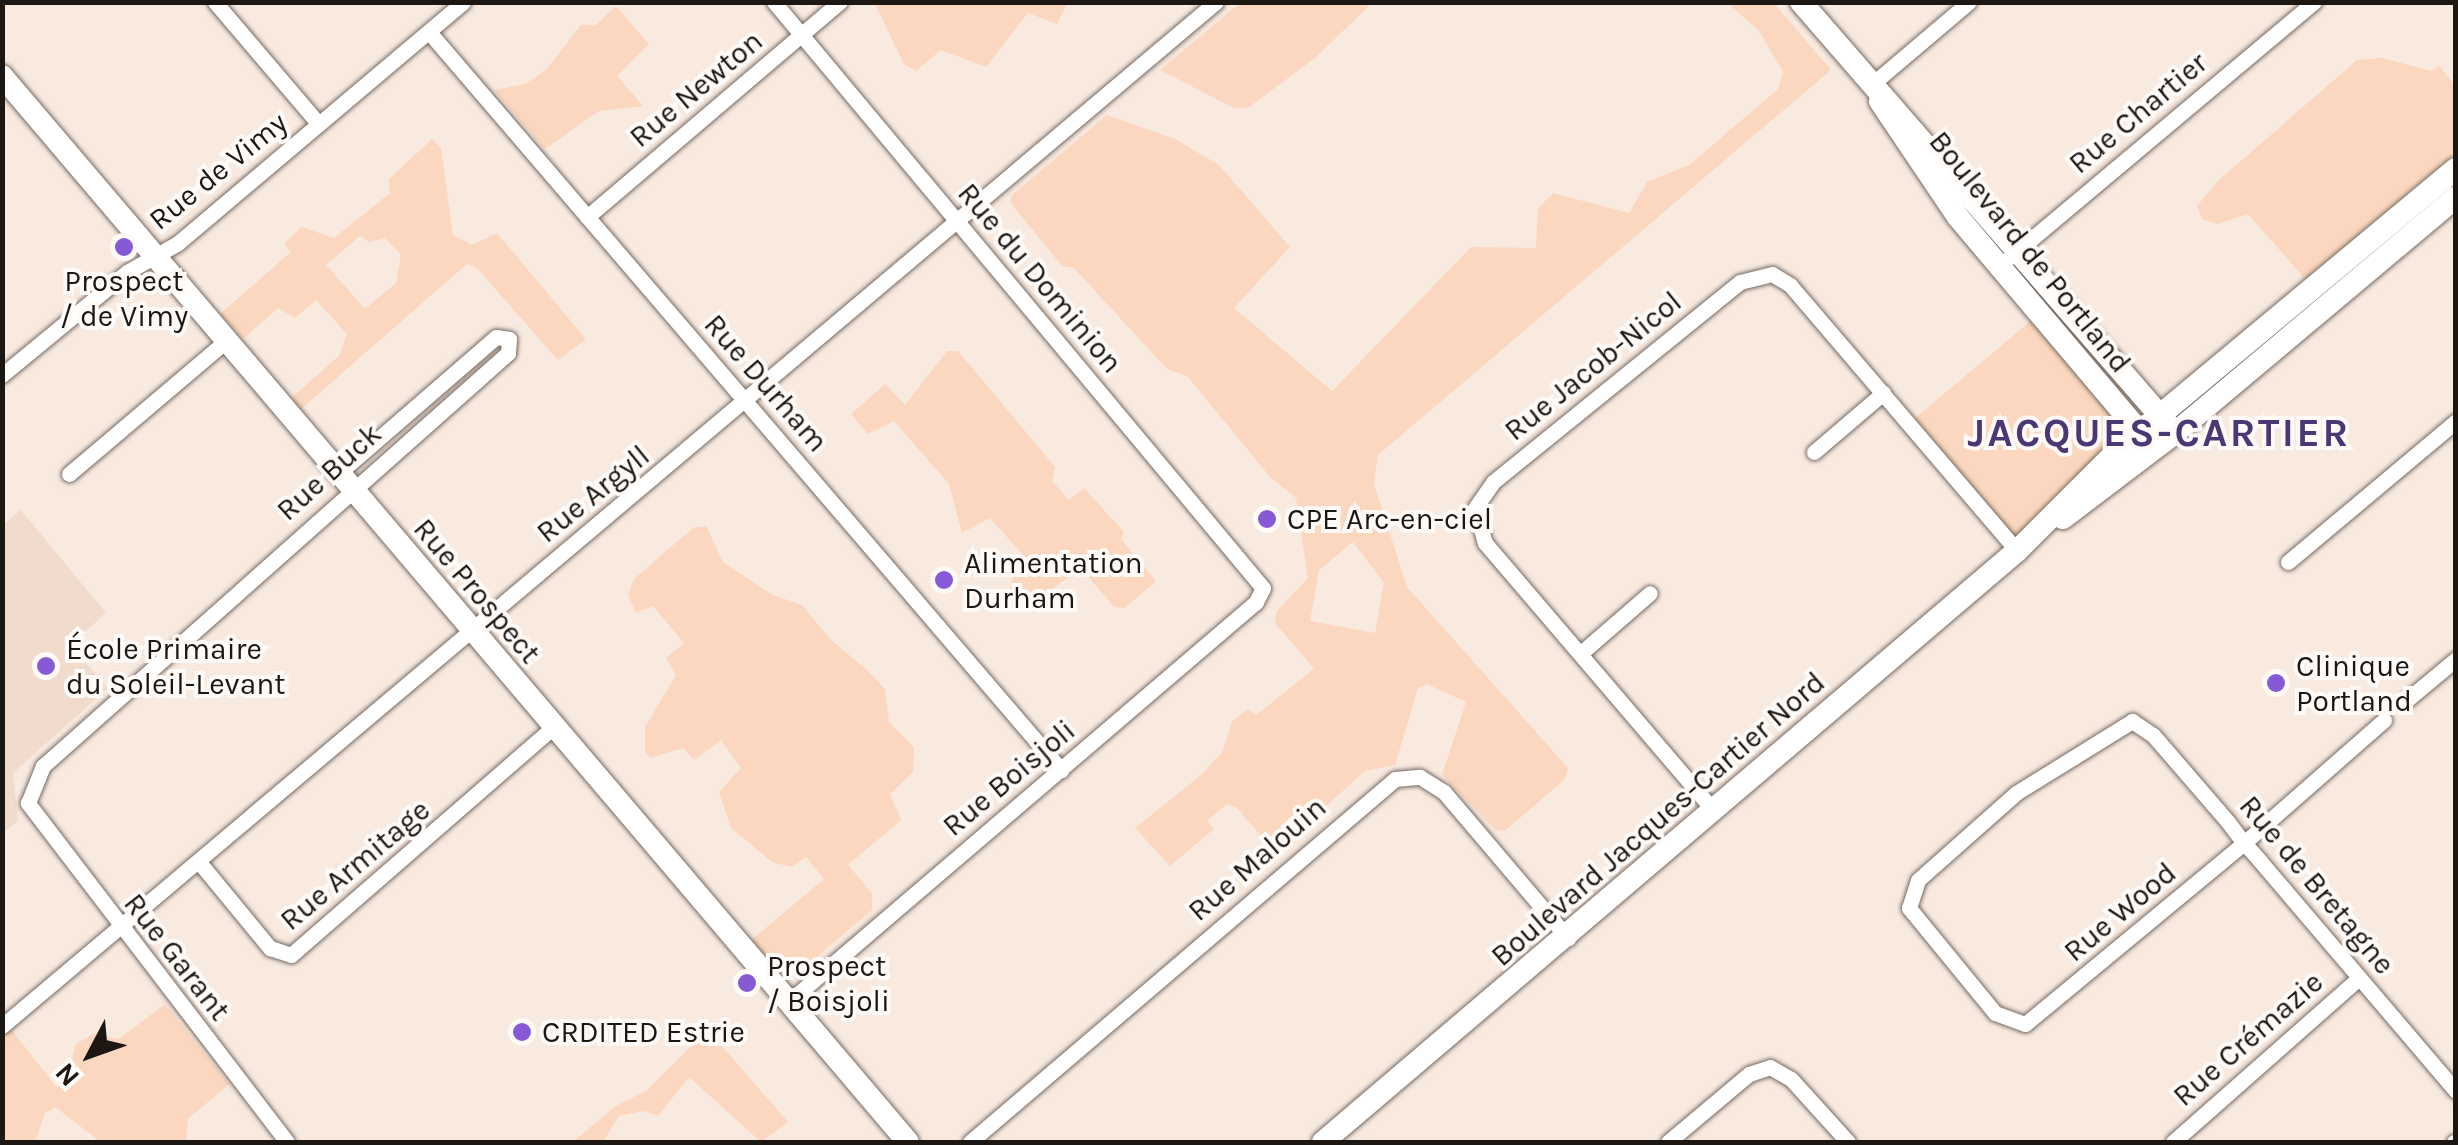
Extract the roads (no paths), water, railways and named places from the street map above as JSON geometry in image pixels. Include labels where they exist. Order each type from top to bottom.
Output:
[{"type":"street","points":[[215,2],[319,124]]},
{"type":"street","name":"Rue de Vimy","points":[[2,375],[319,124],[464,2]]},
{"type":"street","name":"Rue du Dominion","points":[[774,2],[1263,588]]},
{"type":"street","name":"Rue Newton","points":[[587,217],[840,2]]},
{"type":"street","name":"Rue Argyll","points":[[2,1026],[746,403],[1216,2]]},
{"type":"street","name":"Boulevard de Portland","points":[[1801,2],[1871,85],[1916,127],[2168,425]]},
{"type":"street","points":[[1871,85],[1969,2]]},
{"type":"street","name":"Rue Chartier","points":[[1999,266],[2314,2]]},
{"type":"street","name":"Rue Durham","points":[[429,32],[1061,770]]},
{"type":"street","name":"Rue Prospect","points":[[2,76],[786,1004],[908,1142]]},
{"type":"street","name":"Boulevard de Portland","points":[[1871,85],[1900,138],[1999,266],[2147,441]]},
{"type":"street","name":"Boulevard Jacques-Cartier Nord","points":[[2168,425],[2456,169]]},
{"type":"street","name":"Boulevard Jacques-Cartier Nord","points":[[1322,1142],[1568,938],[2147,441],[2456,198]]},
{"type":"street","name":"Rue Jacob-Nicol","points":[[1714,811],[1478,530],[1475,508],[1492,482],[1755,274],[1772,274],[1790,285],[1883,394],[2024,545]]},
{"type":"street","name":"Rue Buck","points":[[28,803],[43,766],[496,338],[509,339],[508,353],[345,481]]},
{"type":"street","points":[[69,474],[226,340]]},
{"type":"street","points":[[1814,452],[1883,394]]},
{"type":"street","points":[[2288,562],[2456,422]]},
{"type":"street","name":"Rue Boisjoli","points":[[786,1004],[1256,602],[1263,588]]},
{"type":"street","points":[[1581,653],[1650,593]]},
{"type":"street","points":[[2408,698],[2456,659]]},
{"type":"street","name":"Rue Wood","points":[[1910,897],[1914,918],[1995,1013],[2025,1024],[2384,720]]},
{"type":"street","name":"Rue de Bretagne","points":[[1910,897],[1918,880],[2033,780],[2132,721],[2153,736],[2456,1092]]},
{"type":"street","name":"Rue Armitage","points":[[199,862],[270,948],[290,955],[554,728]]},
{"type":"street","name":"Rue Malouin","points":[[970,1142],[1395,779],[1420,777],[1444,792],[1568,938]]},
{"type":"street","name":"Rue Garant","points":[[28,803],[120,929],[288,1142]]},
{"type":"street","name":"Rue Crémazie","points":[[2172,1142],[2360,978]]},
{"type":"street","points":[[1668,1142],[1749,1074],[1770,1068],[1791,1079],[1848,1142]]},
{"type":"place","name":"Prospect / de Vimy","points":[[124,247]]},
{"type":"place","name":"CPE Arc-en-ciel","points":[[1267,519]]},
{"type":"place","name":"Alimentation Durham","points":[[944,580]]},
{"type":"place","name":"École Primaire du Soleil-Levant","points":[[46,666]]},
{"type":"place","name":"Clinique Portland","points":[[2276,683]]},
{"type":"place","name":"Prospect / Boisjoli","points":[[747,983]]},
{"type":"place","name":"CRDITED Estrie","points":[[522,1032]]},
{"type":"district","name":"JACQUES-CARTIER","points":[[2159,433]]}]
